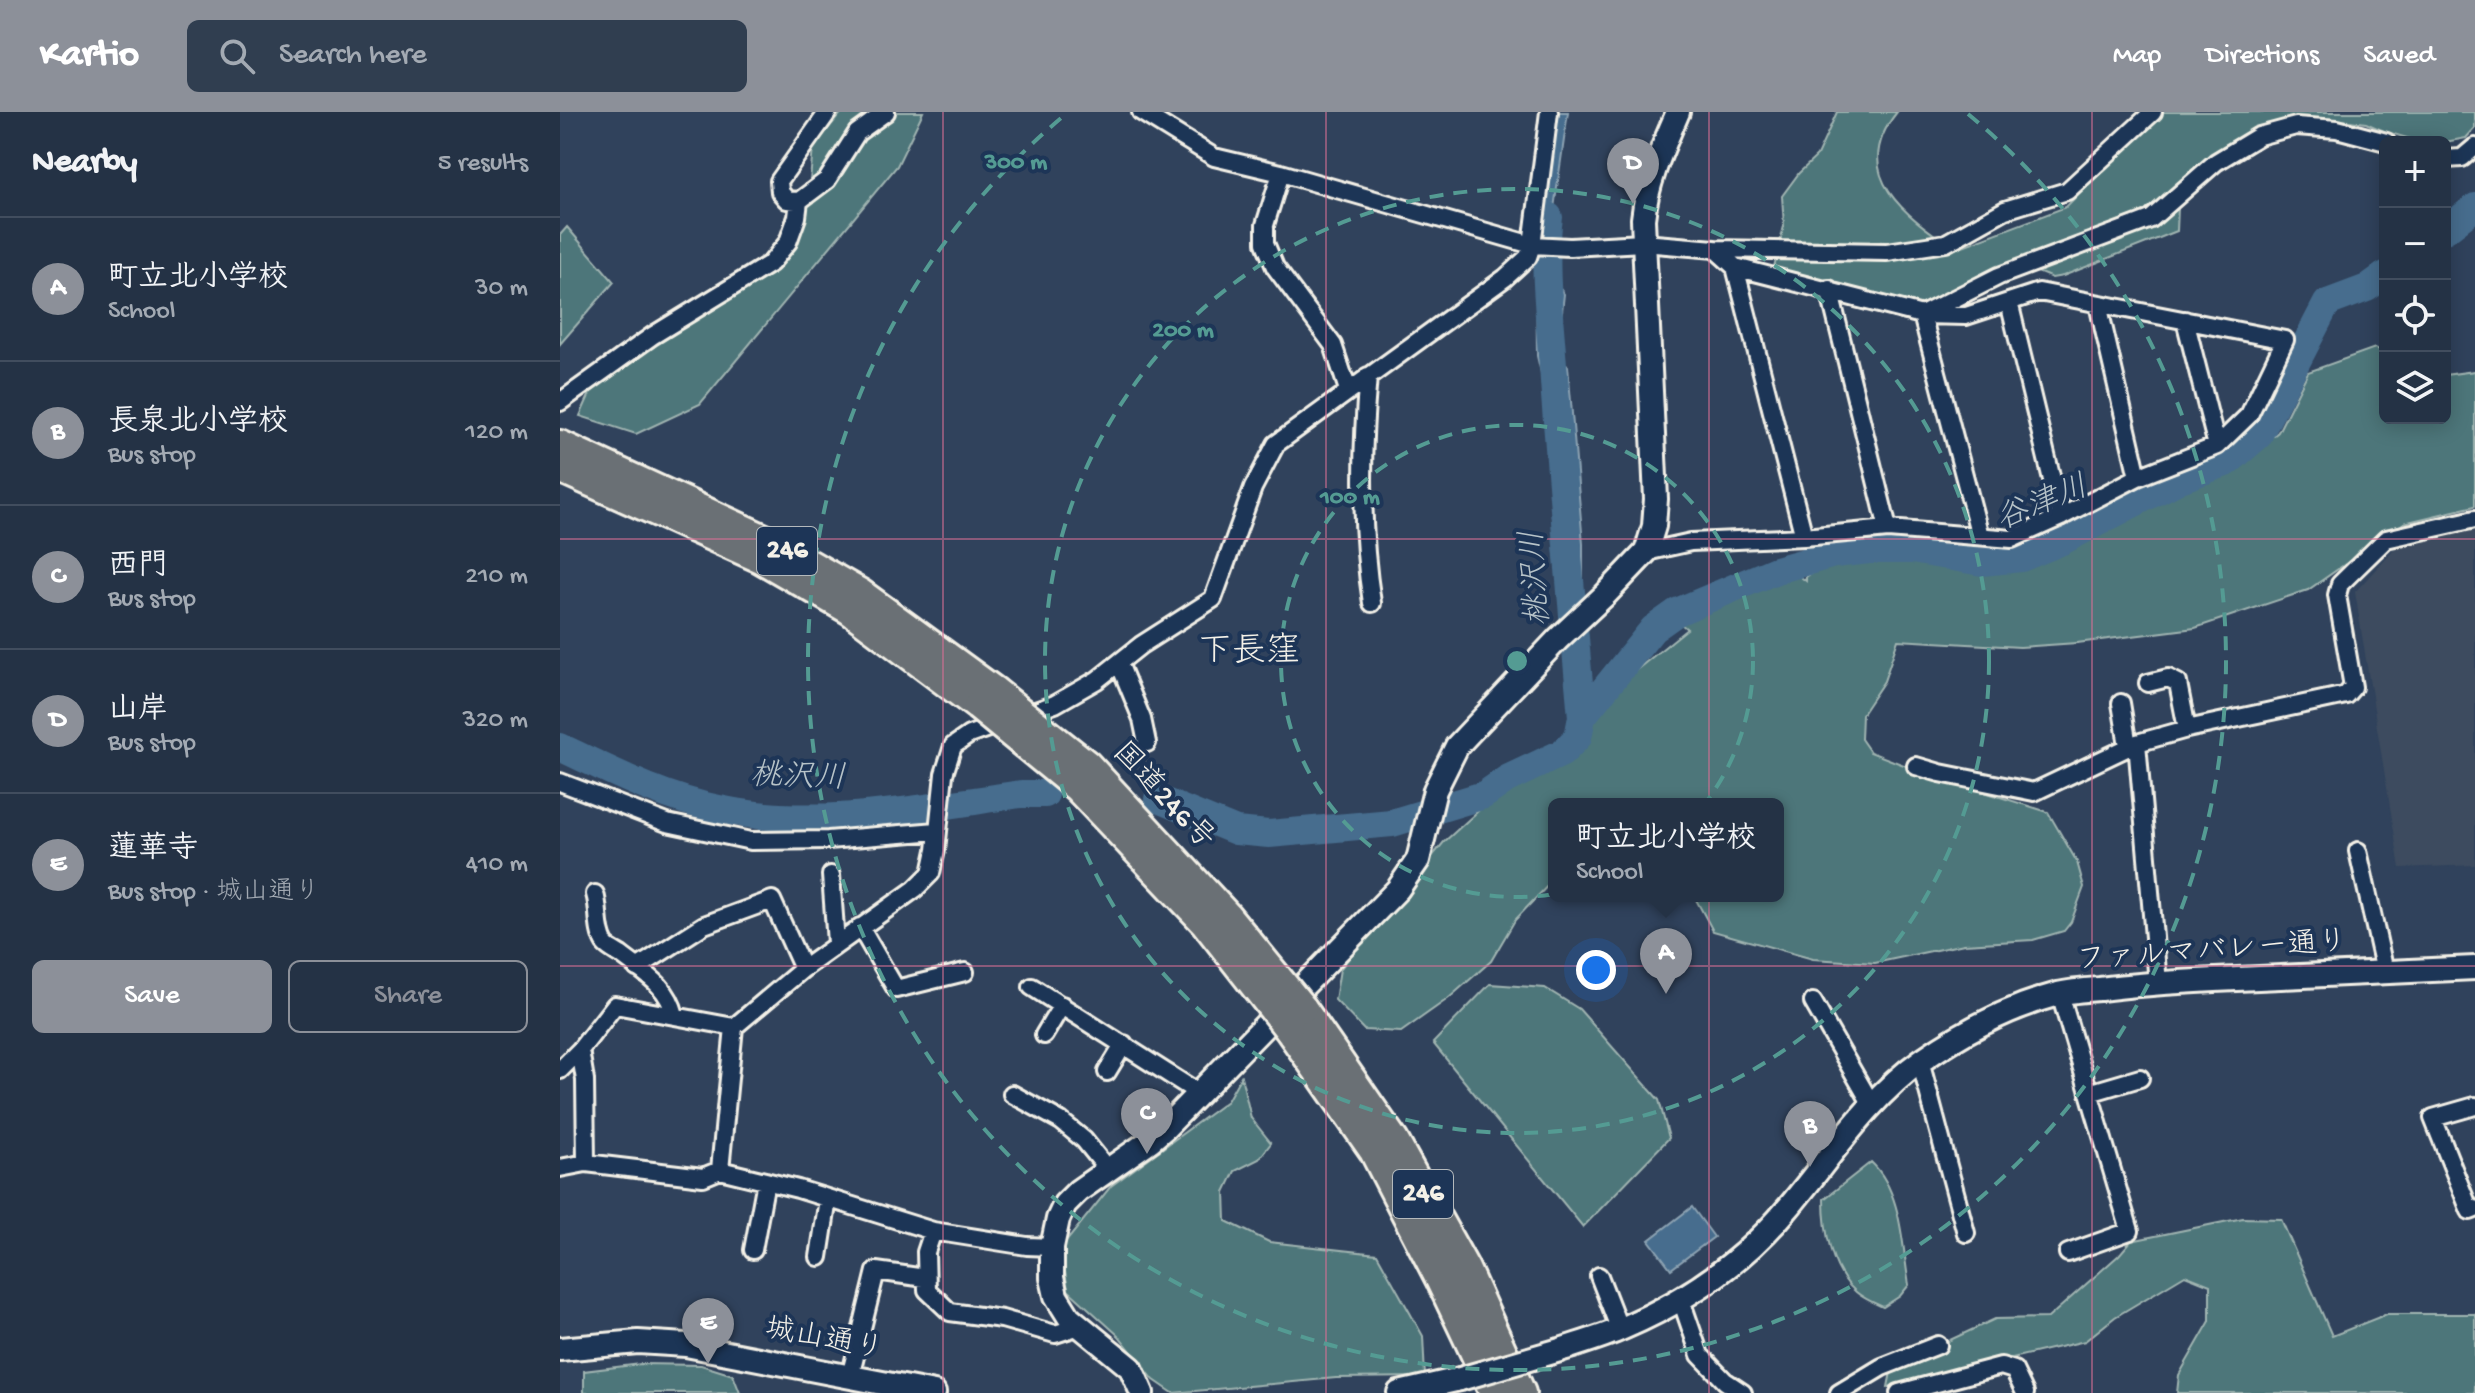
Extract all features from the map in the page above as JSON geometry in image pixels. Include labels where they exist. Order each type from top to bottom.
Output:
[{"type":"highway","name":"国道246号","points":[[560,445],[769,541],[861,594],[986,698],[1078,788],[1295,1018],[1394,1141],[1465,1269],[1521,1393]]},
{"type":"highway","name":"国道246号","points":[[560,468],[760,558],[850,610],[986,698]]},
{"type":"highway","name":"国道246号","points":[[1295,1018],[1374,1151],[1494,1393]]},
{"type":"street","points":[[828,112],[779,181],[780,192],[787,200],[799,201],[827,180],[857,133],[886,112]]},
{"type":"street","points":[[1141,112],[1214,157],[1281,173],[1532,245],[1570,247],[1643,243],[1715,249],[1887,252],[1946,243],[2005,210],[2067,191],[2153,112]]},
{"type":"street","points":[[720,1170],[734,1027],[836,943],[915,889],[931,873],[944,774],[953,746],[969,735],[1055,704],[1097,680],[1141,645],[1213,599],[1253,488],[1276,444],[1505,278],[1528,257],[1549,112]]},
{"type":"street","points":[[1142,1393],[1131,1368],[1069,1317],[1056,1296],[1052,1278],[1052,1247],[1058,1219],[1065,1204],[1078,1191],[1151,1140],[1398,889],[1418,860],[1435,790],[1457,746],[1646,552],[1654,526],[1656,499],[1643,243],[1646,197],[1656,163],[1678,112]]},
{"type":"street","points":[[1922,315],[1999,276],[2151,219],[2216,162],[2259,136],[2296,126],[2337,129],[2379,140]]},
{"type":"street","points":[[2451,159],[2462,158],[2475,147]]},
{"type":"street","points":[[1281,173],[1265,225],[1265,243],[1275,267],[1333,345],[1348,390]]},
{"type":"street","points":[[560,402],[652,336],[771,263],[788,242],[799,201]]},
{"type":"street","points":[[1646,552],[1691,542],[1804,537],[1888,529],[2012,539],[2138,477],[2217,446],[2249,415],[2285,340],[2039,292],[1966,316],[1922,315],[1735,267],[1715,249]]},
{"type":"street","points":[[1735,267],[1804,537]]},
{"type":"street","points":[[1829,289],[1888,529]]},
{"type":"street","points":[[2009,302],[2061,517]]},
{"type":"street","points":[[2098,304],[2138,477]]},
{"type":"street","points":[[1922,315],[1980,536]]},
{"type":"street","points":[[2185,320],[2217,446]]},
{"type":"street","points":[[1368,376],[1362,445],[1362,505],[1364,554],[1372,603]]},
{"type":"street","points":[[1916,766],[2034,792],[2133,744],[2187,729],[2346,695],[2353,687],[2337,595],[2340,584],[2386,539],[2475,519]]},
{"type":"street","points":[[1119,663],[1142,719],[1147,743]]},
{"type":"street","points":[[2148,683],[2168,678],[2178,683],[2187,729]]},
{"type":"street","points":[[2121,703],[2133,744],[2158,983]]},
{"type":"street","points":[[560,782],[667,823],[751,841],[828,840],[937,826]]},
{"type":"street","points":[[2358,851],[2385,972]]},
{"type":"street","points":[[831,875],[836,943]]},
{"type":"street","points":[[595,894],[599,908],[598,922],[605,944],[660,986],[670,997],[675,1015]]},
{"type":"street","points":[[637,968],[704,925],[772,900],[803,969]]},
{"type":"street","points":[[860,927],[896,989],[965,972]]},
{"type":"street","name":"ファルマバレー通り","points":[[1399,1393],[1560,1350],[1620,1330],[1681,1300],[1744,1253],[1767,1230],[1872,1105],[1920,1061],[1992,1020],[2060,994],[2158,983],[2475,968]]},
{"type":"street","points":[[1032,987],[1197,1092]]},
{"type":"street","points":[[2060,994],[2130,1231],[2068,1253]]},
{"type":"street","points":[[1813,1002],[1872,1105]]},
{"type":"street","points":[[560,1070],[615,1005],[734,1027]]},
{"type":"street","points":[[1044,1035],[1062,1005]]},
{"type":"street","points":[[1107,1072],[1124,1044]]},
{"type":"street","points":[[580,1050],[585,1080],[586,1163]]},
{"type":"street","points":[[1920,1061],[1966,1233]]},
{"type":"street","points":[[2089,1093],[2140,1078]]},
{"type":"street","points":[[1012,1094],[1061,1121],[1084,1140],[1109,1171]]},
{"type":"street","points":[[2475,1106],[2433,1118],[2470,1211],[2475,1209]]},
{"type":"street","points":[[560,1168],[586,1163],[703,1177],[720,1170],[933,1231],[1052,1247]]},
{"type":"street","points":[[753,1250],[766,1181]]},
{"type":"street","points":[[819,1257],[828,1199]]},
{"type":"street","points":[[933,1231],[926,1252],[927,1290],[950,1312],[1002,1319],[1055,1334],[1080,1326]]},
{"type":"street","points":[[850,1377],[876,1271],[925,1278]]},
{"type":"street","points":[[1599,1276],[1620,1330]]},
{"type":"street","points":[[1681,1300],[1700,1355],[1725,1381],[1743,1393]]},
{"type":"street","name":"城山通り","points":[[560,1349],[614,1343],[672,1343],[934,1393]]},
{"type":"street","points":[[1839,1393],[1882,1367],[1938,1345]]},
{"type":"street","points":[[1899,1393],[2001,1366],[2014,1370],[2025,1393]]},
{"type":"shaded area","points":[[2475,530],[2475,865],[2400,868],[2355,592],[2395,548]]},
{"type":"green space","points":[[842,112],[923,112],[897,166],[700,404],[636,434],[580,416],[597,378],[786,261],[807,215],[813,147]]},
{"type":"green space","points":[[1837,112],[1897,112],[1883,134],[1878,155],[1880,174],[1902,207],[1955,249],[2066,207],[2144,127],[2163,112],[2475,112],[2475,128],[2466,138],[2451,141],[2451,136],[2400,136],[2366,123],[2325,118],[2254,129],[2179,183],[2177,231],[2063,276],[2052,278],[2018,264],[1951,296],[1918,306],[1774,267],[1784,226],[1782,196],[1817,156]]},
{"type":"green space","points":[[567,227],[614,282],[560,344],[560,235]]},
{"type":"green space","points":[[2375,348],[2379,350],[2379,424],[2451,424],[2451,374],[2475,371],[2475,506],[2404,523],[2308,590],[2195,628],[2020,647],[1898,640],[1884,681],[1862,714],[1861,739],[1870,752],[1930,775],[2048,812],[2077,862],[2084,887],[2071,922],[2064,931],[2033,940],[1964,944],[1875,963],[1813,959],[1713,931],[1697,902],[1784,902],[1784,798],[1548,798],[1548,885],[1515,920],[1491,961],[1449,998],[1401,1032],[1364,1030],[1335,1000],[1340,969],[1444,842],[1521,772],[1570,760],[1603,697],[1687,629],[1681,624],[1739,596],[1798,575],[1806,581],[1806,577],[1820,567],[1877,550],[2013,570],[2130,513],[2233,468],[2278,432],[2308,372]]},
{"type":"green space","points":[[1490,984],[1545,988],[1579,1009],[1659,1100],[1669,1138],[1583,1227],[1433,1043]]},
{"type":"green space","points":[[1241,1076],[1251,1118],[1271,1143],[1259,1159],[1235,1171],[1225,1192],[1226,1221],[1269,1242],[1377,1254],[1423,1336],[1425,1377],[1336,1378],[1173,1393],[1154,1380],[1119,1336],[1068,1290],[1061,1248],[1111,1186],[1227,1101]]},
{"type":"green space","points":[[1871,1162],[1881,1174],[1895,1203],[1909,1285],[1900,1296],[1883,1307],[1859,1294],[1840,1273],[1831,1249],[1824,1211],[1824,1199]]},
{"type":"green space","points":[[2243,1218],[2281,1219],[2332,1336],[2387,1314],[2475,1314],[2475,1393],[2177,1393],[2179,1375],[2210,1321],[2210,1285],[2185,1275],[2115,1317],[2085,1341],[1888,1387],[1892,1367],[1995,1319],[2048,1318],[2131,1241]]},
{"type":"green space","points":[[641,1364],[701,1365],[733,1375],[740,1393],[584,1393],[584,1371]]},
{"type":"water","points":[[1557,112],[1568,112],[1543,284],[1546,346],[1556,321],[1561,290],[1564,294],[1557,356],[1568,366],[1583,544],[1583,601],[1578,603],[1579,553],[1569,454],[1552,420],[1537,356],[1536,275]]},
{"type":"water","points":[[1692,1207],[1714,1237],[1671,1269],[1649,1240]]},
{"type":"waterway","name":"谷津川","points":[[2451,225],[2475,207]]},
{"type":"waterway","name":"桃沢川","points":[[1158,799],[1236,831],[1269,834],[1392,823],[1484,795],[1507,779],[1562,753],[1578,737],[1582,717],[1548,299],[1546,257],[1549,217]]},
{"type":"waterway","name":"谷津川","points":[[1582,717],[1653,629],[1677,612],[1776,570],[1834,554],[1869,550],[1912,550],[1982,562],[2021,558],[2062,541],[2180,479],[2228,462],[2258,436],[2327,303],[2367,288],[2379,279]]},
{"type":"waterway","name":"桃沢川","points":[[560,747],[678,798],[757,815],[870,815],[1021,794],[1045,794]]},
{"type":"place","name":"山岸","points":[[1633,204]]},
{"type":"place","name":"町立北小学校","points":[[1666,994]]},
{"type":"place","name":"西門","points":[[1147,1154]]},
{"type":"place","name":"長泉北小学校","points":[[1810,1167]]},
{"type":"place","name":"蓮華寺","points":[[708,1364]]},
{"type":"district","name":"下長窪","points":[[1249,654]]}]
